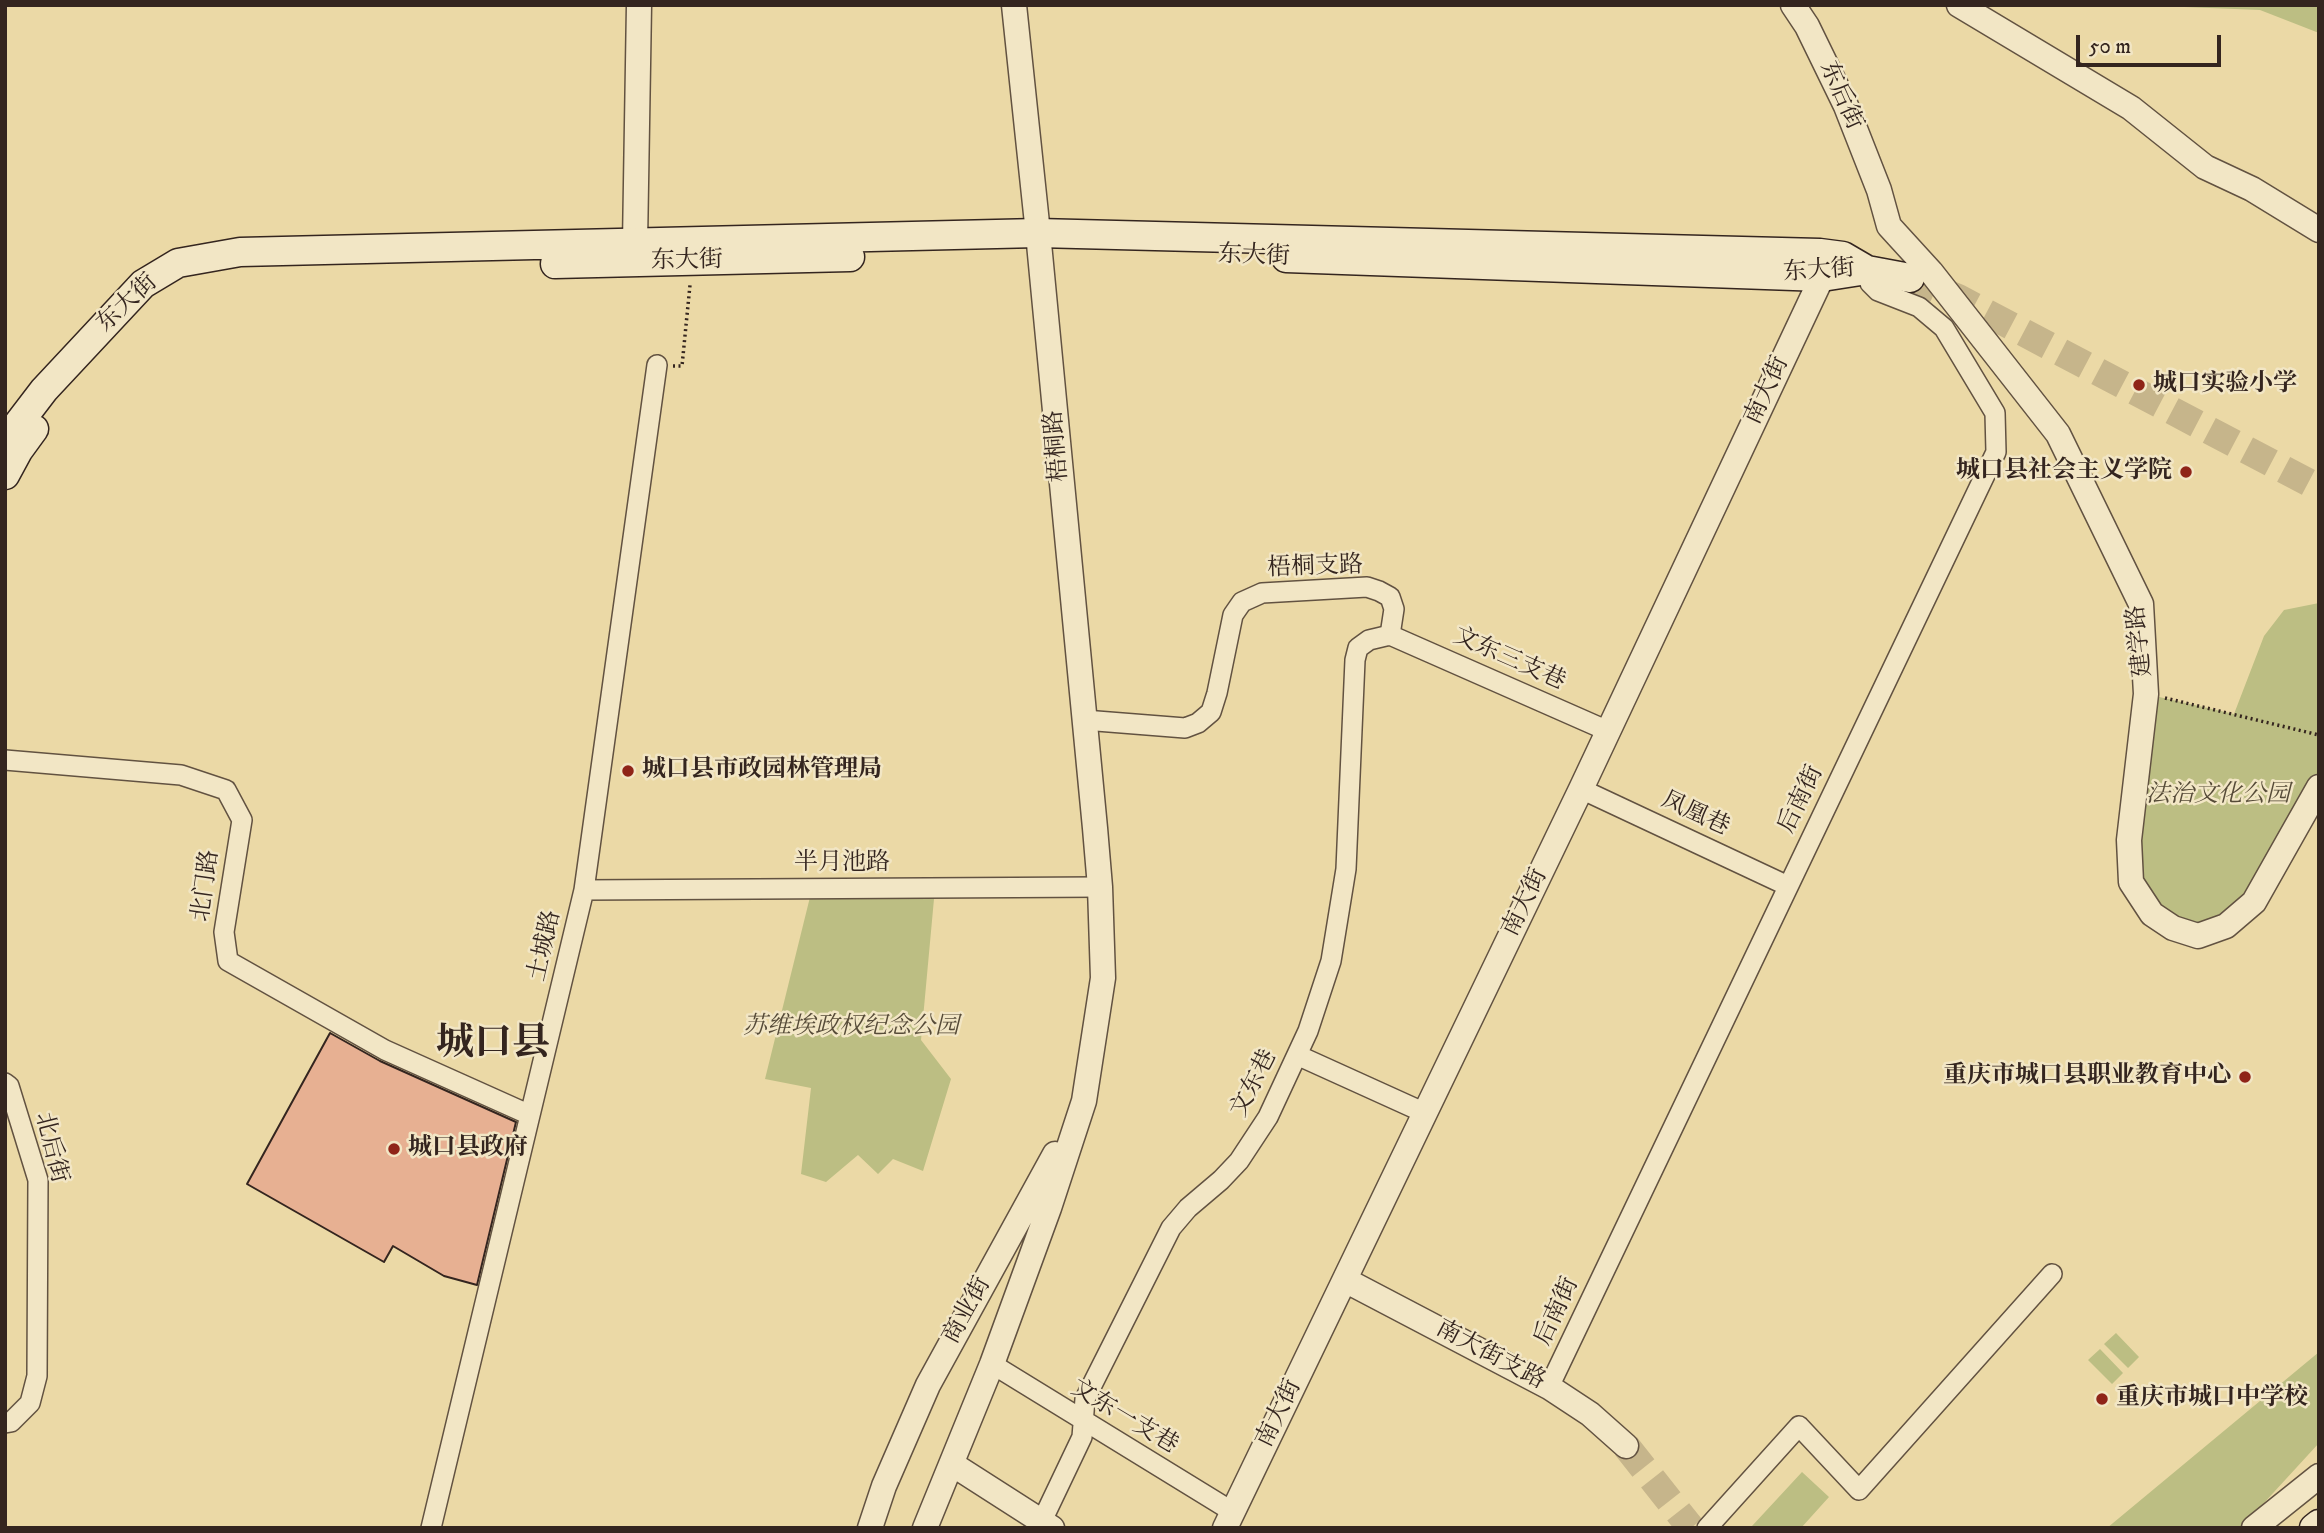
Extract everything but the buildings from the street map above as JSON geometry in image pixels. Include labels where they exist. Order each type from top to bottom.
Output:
[{"type":"main road","name":"东大街","points":[[5,441],[44,390],[143,284],[177,263],[240,252],[635,243],[1039,242],[1820,253],[1843,256],[1867,270]]},
{"type":"main road","name":"东大街","points":[[5,475],[18,451],[58,397],[154,296],[184,277],[236,267],[693,262],[1039,242],[1822,277],[1867,270]]},
{"type":"main road","points":[[1867,270],[1910,278]]},
{"type":"main road","points":[[2315,1528],[2319,1524]]},
{"type":"street","points":[[635,243],[639,5]]},
{"type":"street","name":"梧桐路","points":[[1014,5],[1100,887]]},
{"type":"street","name":"东后街","points":[[1793,5],[1807,26],[1846,106],[1879,190]]},
{"type":"street","points":[[1959,5],[2131,108],[2205,167],[2252,189],[2319,230]]},
{"type":"street","name":"建学路","points":[[1879,190],[1889,226],[1931,271],[2058,434],[2141,604],[2146,694],[2129,840],[2130,882],[2152,914],[2173,928],[2198,936],[2226,926],[2254,902],[2319,787]]},
{"type":"street","name":"后南街","points":[[1549,1387],[1996,452],[1995,412],[1944,328],[1919,307],[1878,291],[1870,283],[1867,270]]},
{"type":"street","name":"南大街","points":[[1229,1520],[1581,789],[1822,277]]},
{"type":"street","name":"土城路","points":[[431,1528],[584,890],[657,365]]},
{"type":"street","name":"梧桐支路","points":[[1084,719],[1185,728],[1198,723],[1211,712],[1233,615],[1242,602],[1262,593],[1367,587],[1390,597],[1394,609],[1391,635]]},
{"type":"street","name":"文东三支巷","points":[[1391,635],[1608,731]]},
{"type":"street","name":"文东巷","points":[[1047,1525],[1082,1437],[1085,1399],[1171,1228],[1188,1208],[1239,1161],[1268,1117],[1308,1031],[1331,961],[1346,869],[1355,660],[1359,648],[1369,640],[1391,635]]},
{"type":"street","name":"北门路","points":[[5,760],[181,775],[226,790],[242,820],[224,932],[228,961],[385,1050],[530,1115]]},
{"type":"street","name":"凤凰巷","points":[[1581,789],[1788,886]]},
{"type":"street","name":"半月池路","points":[[584,890],[1100,887]]},
{"type":"street","name":"商业街","points":[[925,1528],[992,1364],[1049,1208],[1084,1101],[1103,978],[1100,887]]},
{"type":"street","points":[[1297,1055],[1425,1113]]},
{"type":"street","name":"北后街","points":[[5,1083],[9,1086],[38,1180],[37,1376],[30,1403],[11,1422],[5,1423]]},
{"type":"street","name":"商业街","points":[[870,1528],[884,1486],[928,1385],[1084,1101]]},
{"type":"street","points":[[1707,1528],[1799,1426],[1859,1490],[2052,1274]]},
{"type":"street","name":"南大街支路","points":[[1345,1280],[1549,1387],[1590,1414],[1626,1446]]},
{"type":"street","name":"文东一支巷","points":[[992,1364],[1229,1520]]},
{"type":"street","points":[[952,1464],[1047,1525]]},
{"type":"street","points":[[2254,1528],[2319,1476]]},
{"type":"path","points":[[657,365],[682,366],[693,262]]},
{"type":"path","points":[[2146,694],[2319,735]]},
{"type":"green space","points":[[2134,5],[2319,5],[2319,33],[2260,10]]},
{"type":"green space","name":"法治文化公园","points":[[2319,603],[2319,787],[2254,902],[2198,936],[2152,914],[2129,840],[2146,694],[2234,714],[2264,636],[2284,610]]},
{"type":"green space","name":"苏维埃政权纪念公园","points":[[935,888],[921,1040],[951,1079],[923,1171],[893,1159],[878,1174],[858,1155],[826,1182],[801,1174],[811,1088],[765,1079],[812,889]]},
{"type":"green space","points":[[2116,1333],[2139,1357],[2128,1368],[2104,1344]]},
{"type":"green space","points":[[2100,1349],[2123,1373],[2112,1384],[2088,1360]]},
{"type":"green space","points":[[2319,1352],[2319,1443],[2241,1528],[2107,1528]]},
{"type":"green space","points":[[1802,1472],[1829,1497],[1801,1528],[1753,1528],[1752,1526]]},
{"type":"tunnel","points":[[1910,278],[1958,298],[2319,488]]},
{"type":"tunnel","points":[[1626,1446],[1691,1528]]},
{"type":"place","name":"城口实验小学","points":[[2139,385]]},
{"type":"place","name":"城口县社会主义学院","points":[[2186,472]]},
{"type":"place","name":"城口县市政园林管理局","points":[[628,771]]},
{"type":"place","name":"重庆市城口县职业教育中心","points":[[2245,1077]]},
{"type":"place","name":"城口县政府","points":[[394,1149]]},
{"type":"place","name":"重庆市城口中学校","points":[[2102,1399]]},
{"type":"district","name":"城口县","points":[[493,1046]]}]
